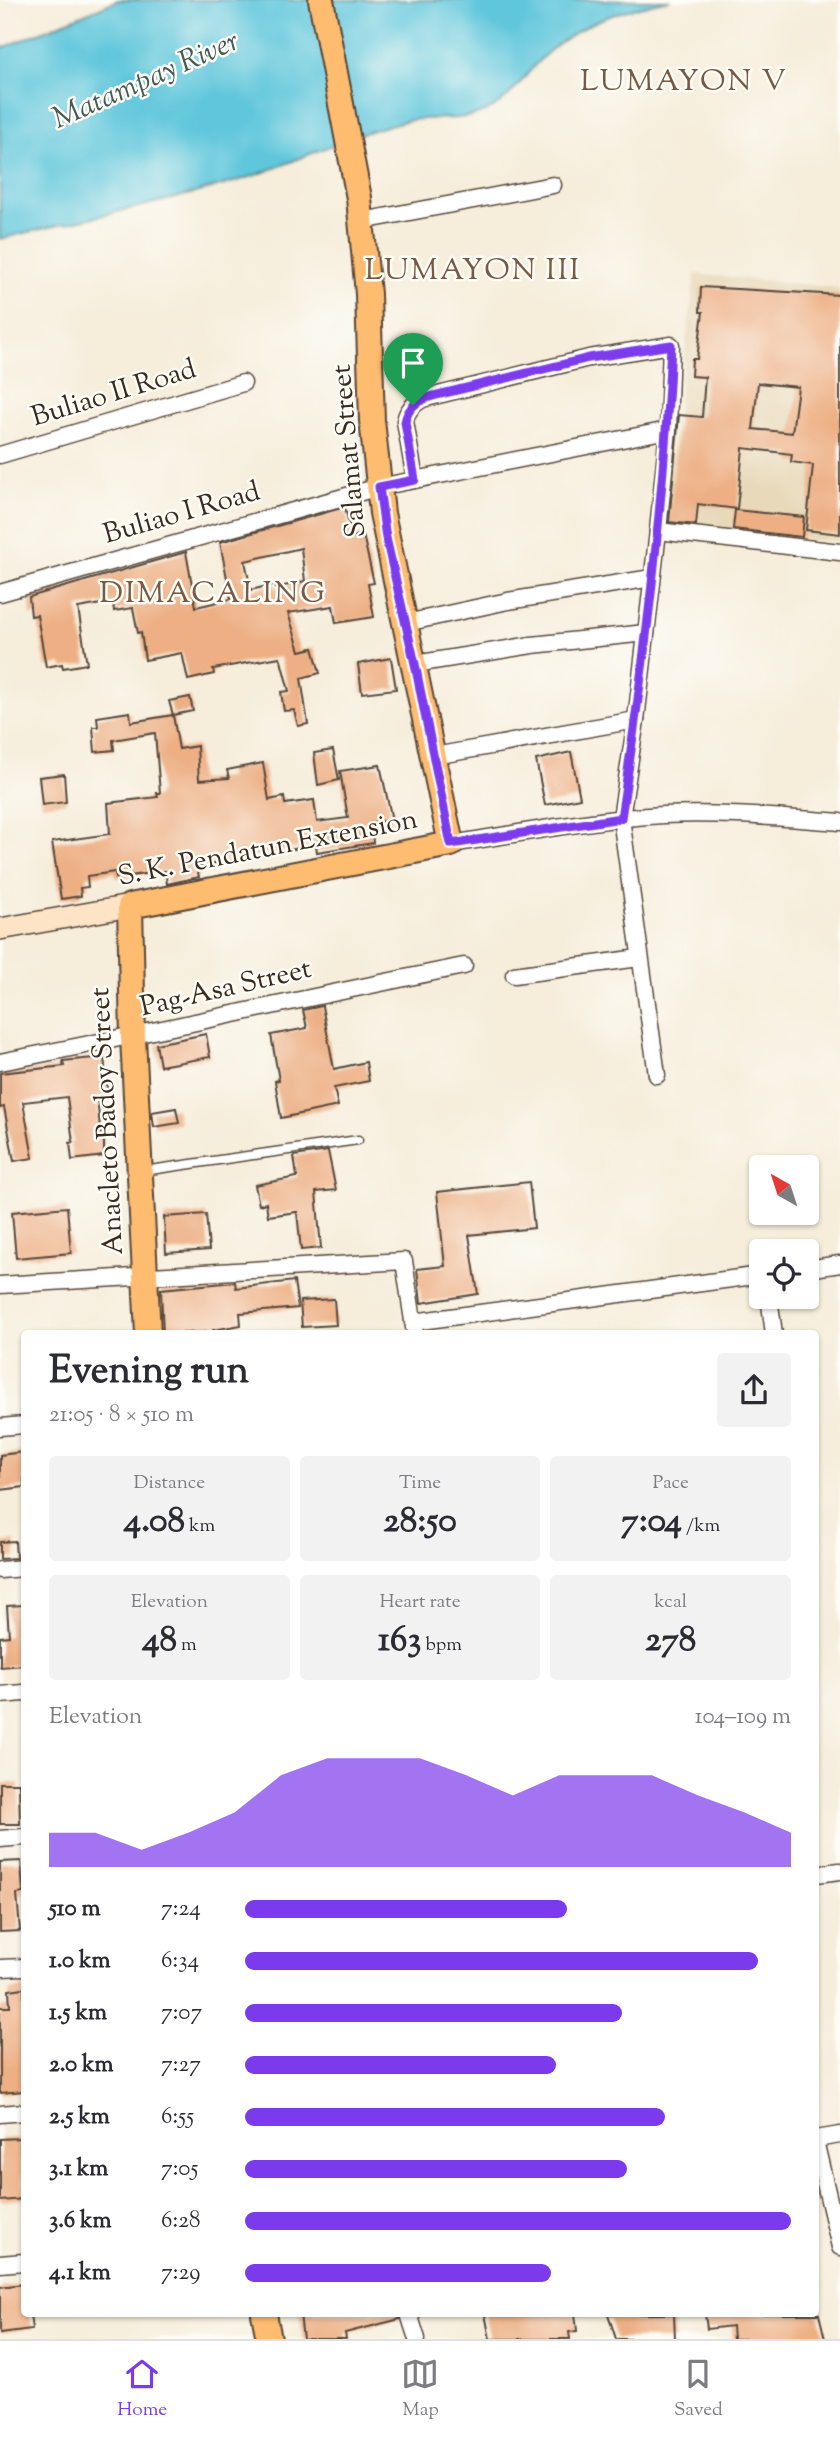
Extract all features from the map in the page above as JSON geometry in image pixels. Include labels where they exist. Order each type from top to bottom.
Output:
[{"type":"main road","name":"Salamat Street","points":[[321,0],[362,221],[368,294],[372,420],[386,538],[415,664],[451,844]]},
{"type":"main road","name":"S. K. Pendatun Extension","points":[[130,906],[451,844]]},
{"type":"main road","name":"Anacleto Badoy Street","points":[[130,906],[133,1037],[148,1330]]},
{"type":"main road","points":[[265,2317],[269,2339]]},
{"type":"street","points":[[362,221],[553,186]]},
{"type":"street","points":[[415,480],[405,422],[406,413],[413,405],[433,396],[589,358],[671,345],[668,430],[658,531],[636,720],[621,818],[657,1075]]},
{"type":"street","name":"Buliao II Road","points":[[0,455],[243,383]]},
{"type":"street","name":"Buliao I Road","points":[[0,593],[379,487],[668,430]]},
{"type":"street","points":[[658,531],[840,552]]},
{"type":"street","points":[[405,623],[508,601],[652,578]]},
{"type":"street","points":[[415,664],[532,645],[646,633]]},
{"type":"street","points":[[433,756],[636,720]]},
{"type":"street","name":"S. K. Pendatun Extension","points":[[451,844],[621,818],[666,815],[840,821]]},
{"type":"street","name":"S. K. Pendatun Extension","points":[[0,929],[130,906]]},
{"type":"street","points":[[514,975],[639,958]]},
{"type":"street","name":"Pag-Asa Street","points":[[0,1062],[133,1037],[306,997],[464,966]]},
{"type":"street","points":[[0,1285],[404,1261],[414,1328],[749,1277]]},
{"type":"street","points":[[819,1267],[840,1264]]},
{"type":"street","points":[[771,1309],[773,1330]]},
{"type":"street","points":[[0,1427],[21,1425]]},
{"type":"street","points":[[0,1570],[21,1568]]},
{"type":"street","points":[[0,1695],[21,1693]]},
{"type":"street","points":[[0,1839],[21,1837]]},
{"type":"street","points":[[819,1874],[840,1871]]},
{"type":"street","points":[[0,1968],[21,1967]]},
{"type":"street","points":[[0,2114],[21,2112]]},
{"type":"street","points":[[819,2138],[840,2135]]},
{"type":"street","points":[[819,2158],[840,2247]]},
{"type":"street","points":[[0,2264],[21,2262]]},
{"type":"street","points":[[410,2317],[417,2339]]},
{"type":"lane","points":[[140,1172],[358,1140]]},
{"type":"shaded area","points":[[695,274],[840,288],[840,542],[662,527]]},
{"type":"water","name":"Matampay River","points":[[118,0],[670,0],[604,18],[560,42],[538,61],[503,101],[485,112],[464,117],[401,122],[247,178],[155,203],[0,239],[0,49]]},
{"type":"building","points":[[701,287],[840,295],[840,534],[806,530],[813,465],[791,462],[792,454],[743,448],[737,509],[698,504],[696,525],[669,522],[679,415],[702,417],[705,377],[691,376],[692,359],[697,359],[703,312],[700,312]],"holes":[[[758,383],[798,387],[792,433],[753,429]]]},
{"type":"building","points":[[345,507],[352,537],[363,535],[374,583],[368,584],[374,617],[336,623],[333,606],[288,613],[300,651],[313,648],[320,673],[301,678],[308,724],[298,726],[294,710],[284,711],[281,692],[289,691],[280,657],[213,669],[214,674],[188,680],[182,653],[145,660],[141,632],[138,633],[133,608],[114,611],[113,602],[78,608],[87,664],[63,668],[62,664],[46,667],[37,615],[31,616],[29,597],[186,552],[196,607],[231,599],[220,542]],"holes":[[[301,548],[305,581],[276,588],[275,584],[251,590],[245,561]]]},
{"type":"building","points":[[735,510],[804,517],[802,537],[733,529]]},
{"type":"building","points":[[391,658],[396,689],[362,693],[358,664]]},
{"type":"building","points":[[190,697],[193,711],[173,715],[169,701]]},
{"type":"building","points":[[130,712],[131,722],[173,715],[179,749],[197,746],[199,780],[229,778],[227,770],[263,763],[269,800],[284,797],[285,804],[314,800],[317,822],[348,818],[340,771],[380,765],[392,820],[371,823],[373,843],[317,852],[316,845],[197,867],[199,877],[167,884],[165,871],[116,878],[115,872],[87,876],[88,887],[80,888],[81,896],[61,899],[52,842],[110,834],[108,803],[158,797],[157,793],[160,793],[155,733],[113,740],[114,750],[95,752],[93,727],[98,727],[97,717]]},
{"type":"building","points":[[333,750],[339,780],[318,785],[314,753]]},
{"type":"building","points":[[571,752],[580,798],[545,805],[536,760]]},
{"type":"building","points":[[64,774],[66,802],[42,805],[39,777]]},
{"type":"building","points":[[322,1006],[334,1069],[366,1062],[369,1081],[334,1088],[338,1106],[281,1118],[275,1081],[279,1080],[271,1035],[307,1028],[303,1010]]},
{"type":"building","points":[[206,1034],[210,1057],[160,1066],[156,1044]]},
{"type":"building","points":[[104,1057],[108,1096],[97,1097],[101,1138],[104,1138],[104,1156],[72,1160],[70,1143],[73,1142],[67,1097],[23,1102],[33,1158],[14,1161],[4,1107],[0,1108],[0,1073],[64,1066],[63,1061]]},
{"type":"building","points":[[176,1108],[179,1123],[154,1127],[152,1112]]},
{"type":"building","points":[[328,1151],[336,1190],[316,1192],[321,1248],[301,1250],[297,1212],[268,1216],[266,1203],[259,1205],[255,1185],[297,1177],[294,1156]]},
{"type":"building","points":[[529,1182],[534,1228],[469,1235],[478,1294],[421,1303],[417,1269],[445,1266],[437,1192]]},
{"type":"building","points":[[67,1207],[71,1253],[16,1258],[12,1212]]},
{"type":"building","points":[[206,1214],[209,1250],[166,1253],[164,1217]]},
{"type":"building","points":[[294,1281],[298,1308],[240,1313],[241,1325],[213,1330],[163,1330],[161,1289],[235,1282],[236,1288]]},
{"type":"building","points":[[334,1299],[336,1325],[302,1327],[300,1301]]},
{"type":"building","points":[[21,1452],[21,1487],[0,1490],[0,1455]]},
{"type":"building","points":[[15,1541],[16,1558],[0,1559],[0,1542]]},
{"type":"building","points":[[21,1605],[21,1665],[0,1667],[0,1637],[9,1636],[7,1606]]},
{"type":"building","points":[[0,1783],[19,1783],[20,1824],[0,1824]]},
{"type":"building","points":[[21,1861],[21,1893],[17,1894],[20,1931],[0,1932],[0,1862]]},
{"type":"building","points":[[21,1988],[21,2091],[0,2093],[0,2007],[10,2007],[9,1990]]},
{"type":"building","points":[[20,2138],[21,2199],[0,2201],[0,2139]]},
{"type":"building","points":[[21,2284],[21,2317],[30,2317],[32,2329],[0,2333],[0,2287]]},
{"type":"building","points":[[819,2314],[825,2339],[733,2339],[732,2326],[707,2329],[705,2317],[819,2317]]},
{"type":"building","points":[[300,2317],[400,2317],[345,2333],[346,2339],[303,2339]]},
{"type":"building","points":[[486,2317],[575,2317],[577,2331],[569,2332],[570,2339],[490,2339]]},
{"type":"building","points":[[609,2317],[674,2317],[675,2339],[616,2339]]},
{"type":"district","name":"LUMAYON V","points":[[684,82]]},
{"type":"district","name":"LUMAYON III","points":[[473,271]]},
{"type":"district","name":"DIMACALING","points":[[213,594]]},
{"type":"route","points":[[671,345],[668,430],[658,531],[636,720],[621,818],[451,844],[415,664],[386,538],[379,487],[415,480],[405,422],[406,413],[413,405],[433,396],[589,358],[671,345]]}]
